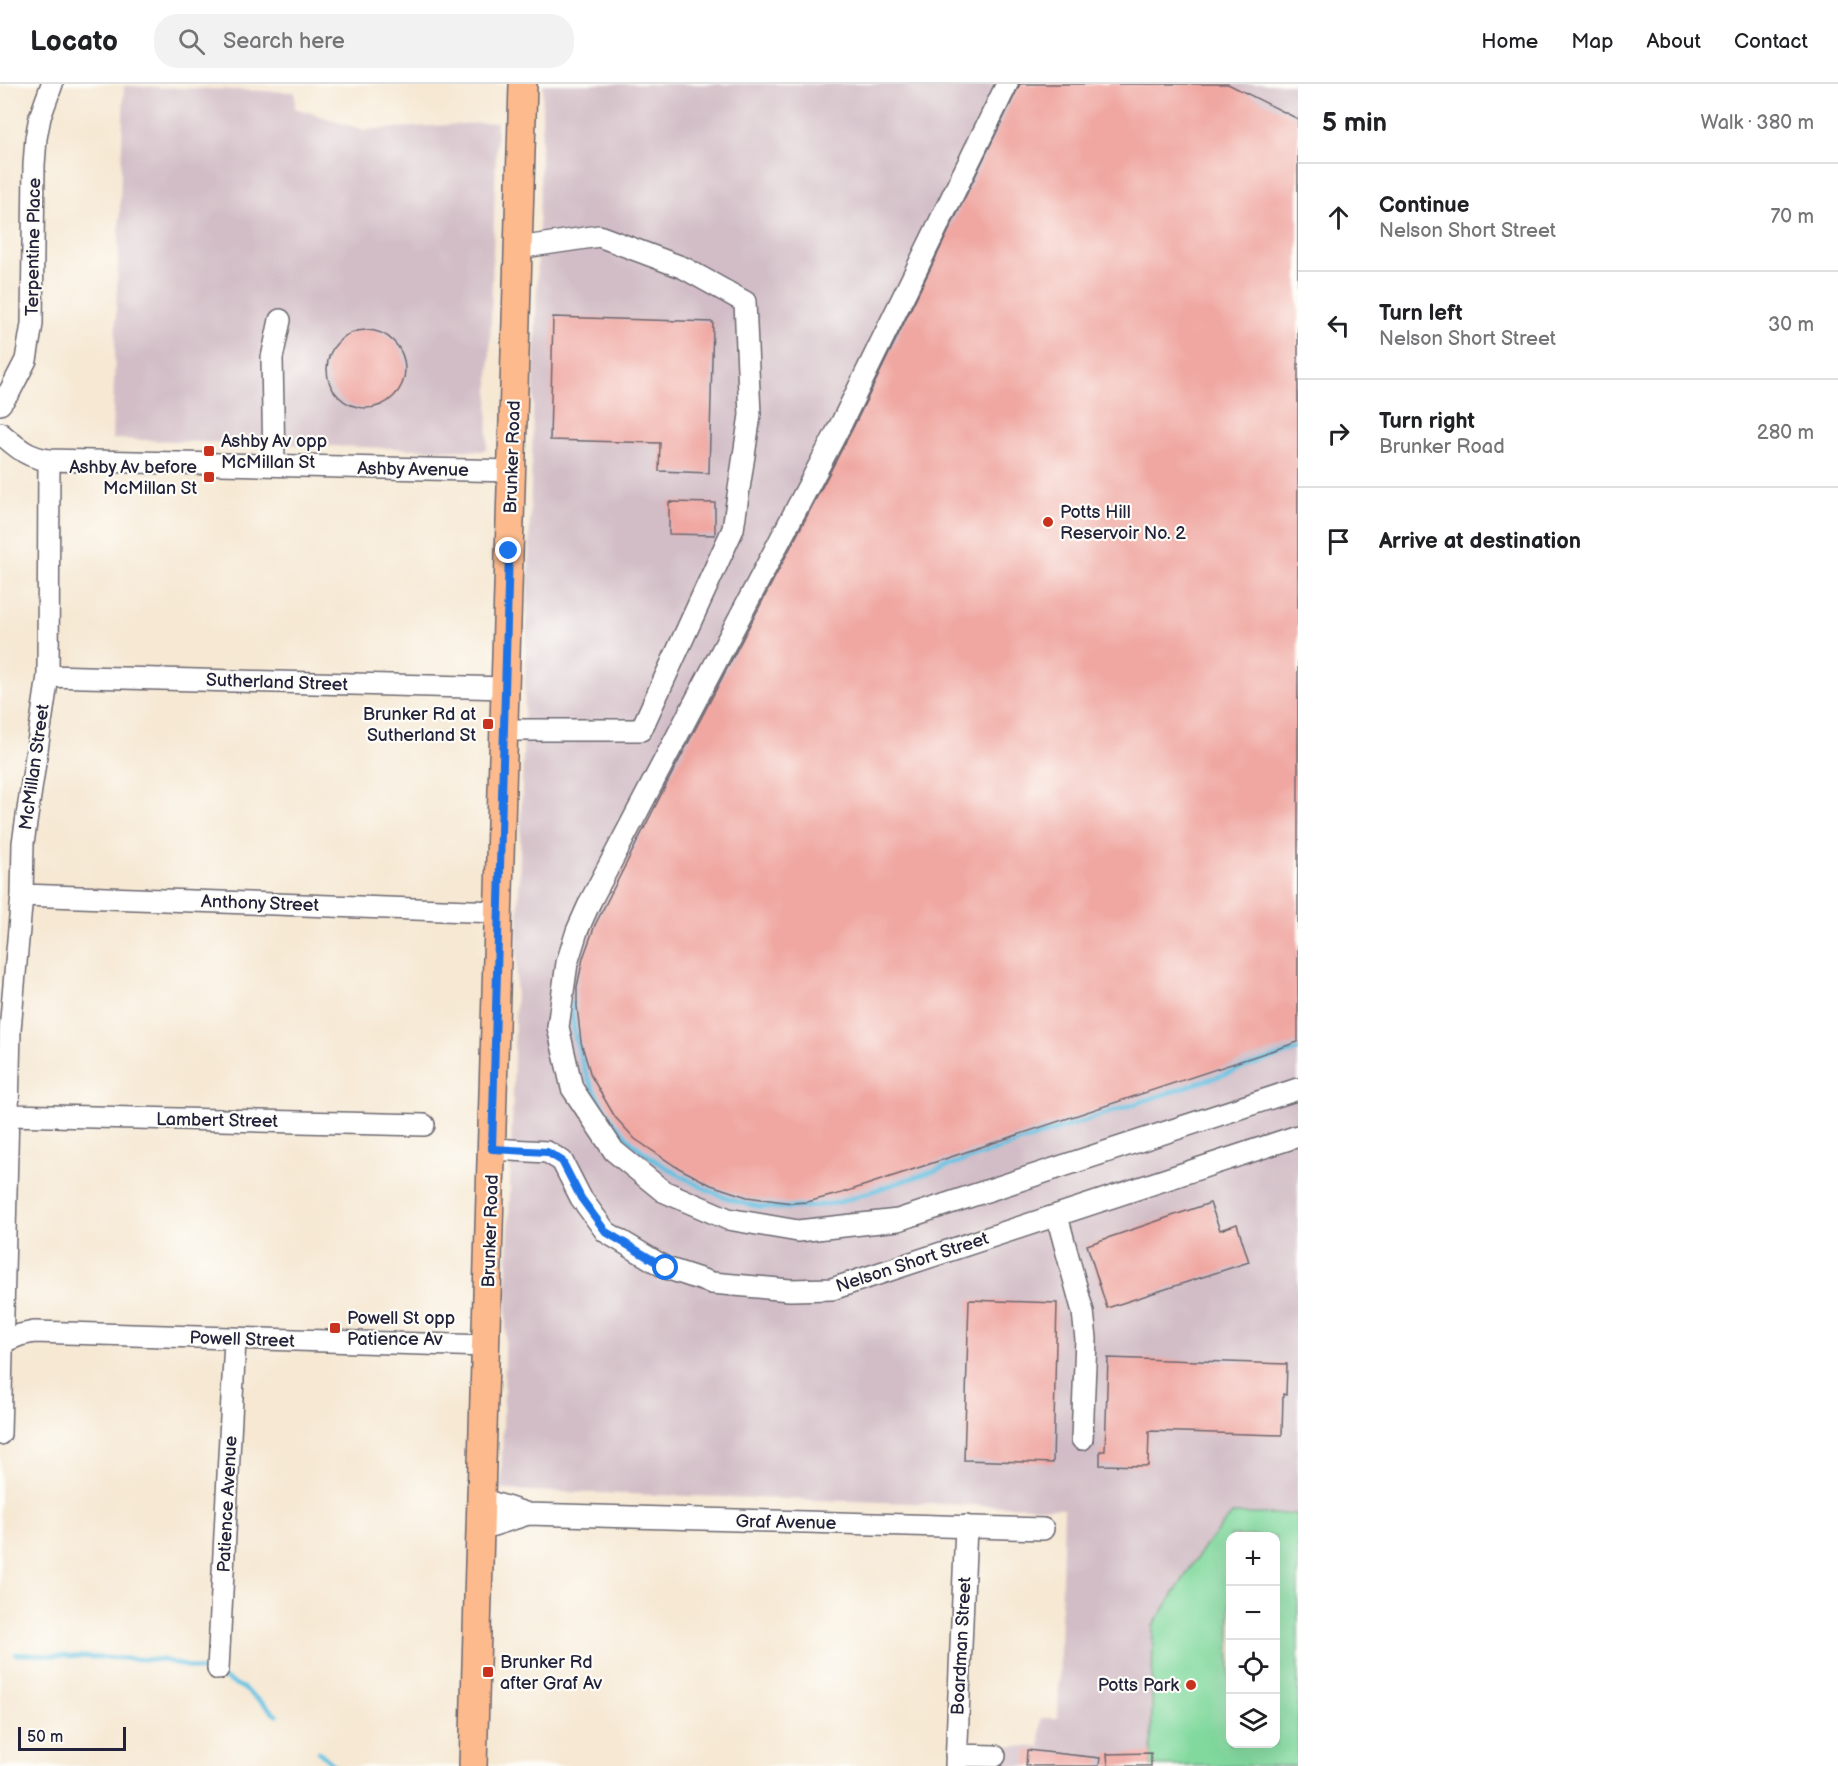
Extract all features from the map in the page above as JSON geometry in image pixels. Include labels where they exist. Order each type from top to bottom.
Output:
[{"type":"main road","name":"Brunker Road","points":[[473,1766],[523,84]]},
{"type":"street","name":"Terpentine Place","points":[[0,404],[10,391],[26,360],[32,324],[36,138],[40,117],[52,84]]},
{"type":"street","points":[[1007,84],[842,422],[590,902],[577,931],[567,963],[558,1027],[572,1088],[614,1151],[663,1191],[728,1219],[798,1231],[898,1220],[1298,1089]]},
{"type":"street","points":[[504,730],[641,730],[734,529],[750,416],[745,302],[684,268],[599,236],[518,248]]},
{"type":"street","points":[[274,465],[272,358],[280,320]]},
{"type":"street","name":"Ashby Avenue","points":[[0,433],[25,454],[49,460],[511,471]]},
{"type":"street","name":"McMillan Street","points":[[0,1434],[9,1115],[5,1032],[22,895],[23,843],[48,676],[49,460]]},
{"type":"street","name":"Sutherland Street","points":[[48,676],[506,688]]},
{"type":"street","name":"Anthony Street","points":[[22,895],[498,912]]},
{"type":"street","name":"Lambert Street","points":[[9,1115],[424,1125]]},
{"type":"street","name":"Nelson Short Street","points":[[492,1149],[547,1152],[562,1161],[581,1198],[606,1232],[666,1268],[712,1283],[790,1290],[832,1289],[1298,1136]]},
{"type":"street","points":[[1057,1215],[1083,1312],[1086,1339],[1082,1439]]},
{"type":"street","name":"Powell Street","points":[[1,1343],[34,1332],[486,1346]]},
{"type":"street","name":"Patience Avenue","points":[[218,1669],[235,1340]]},
{"type":"street","name":"Graf Avenue","points":[[481,1499],[528,1514],[1043,1528]]},
{"type":"street","name":"Graf Avenue","points":[[481,1529],[528,1514]]},
{"type":"street","name":"Boardman Street","points":[[956,1761],[966,1526]]},
{"type":"street","points":[[956,1761],[995,1756]]},
{"type":"shaded area","points":[[543,84],[1298,84],[1298,1766],[980,1766],[980,1745],[1040,1747],[1041,1718],[1058,1718],[1064,1508],[501,1490]]},
{"type":"shaded area","points":[[124,86],[295,92],[295,108],[364,130],[497,122],[487,448],[482,451],[112,439]]},
{"type":"green space","name":"Potts Park","points":[[1232,1514],[1298,1514],[1298,1766],[1151,1766],[1153,1626],[1204,1547]]},
{"type":"building","name":"Potts Hill Reservoir No. 2","points":[[1020,84],[1228,84],[1298,119],[1298,1042],[842,1193],[807,1202],[792,1203],[747,1197],[711,1185],[675,1166],[635,1139],[615,1117],[591,1076],[581,1042],[577,987],[583,958],[595,925],[665,787],[853,428]]},
{"type":"building","points":[[553,317],[713,322],[709,473],[659,471],[660,443],[550,440]]},
{"type":"building","points":[[366,330],[381,333],[394,341],[402,354],[405,369],[402,384],[394,397],[381,405],[366,408],[351,405],[338,397],[330,384],[327,369],[330,354],[338,341],[351,333]]},
{"type":"building","points":[[669,502],[715,503],[715,535],[669,534]]},
{"type":"building","points":[[1210,1203],[1220,1230],[1237,1224],[1249,1262],[1107,1308],[1087,1245]]},
{"type":"building","points":[[969,1300],[1057,1303],[1053,1463],[964,1460]]},
{"type":"building","points":[[1108,1358],[1287,1364],[1286,1395],[1283,1394],[1282,1435],[1149,1431],[1148,1466],[1100,1465],[1100,1451],[1105,1451]]},
{"type":"building","points":[[1027,1750],[1100,1758],[1099,1766],[1026,1766]]},
{"type":"building","points":[[1151,1753],[1151,1766],[1108,1766],[1107,1754]]},
{"type":"waterway","points":[[572,1003],[576,1042],[589,1080],[598,1098],[621,1131],[648,1156],[699,1186],[736,1201],[773,1208],[837,1203],[1298,1050]]},
{"type":"waterway","points":[[16,1654],[163,1660],[208,1672]]},
{"type":"waterway","points":[[225,1679],[243,1688],[277,1715]]},
{"type":"waterway","points":[[319,1752],[335,1766]]},
{"type":"place","name":"Ashby Av opp McMillan St","points":[[209,451]]},
{"type":"place","name":"Ashby Av before McMillan St","points":[[209,477]]},
{"type":"place","name":"Potts Hill Reservoir No. 2","points":[[1048,522]]},
{"type":"place","name":"Brunker Rd at Sutherland St","points":[[488,724]]},
{"type":"place","name":"Powell St opp Patience Av","points":[[335,1328]]},
{"type":"place","name":"Brunker Rd after Graf Av","points":[[488,1672]]},
{"type":"place","name":"Potts Park","points":[[1191,1685]]},
{"type":"route","points":[[509,551],[492,1149],[547,1152],[562,1161],[581,1198],[606,1232],[666,1268]]}]
